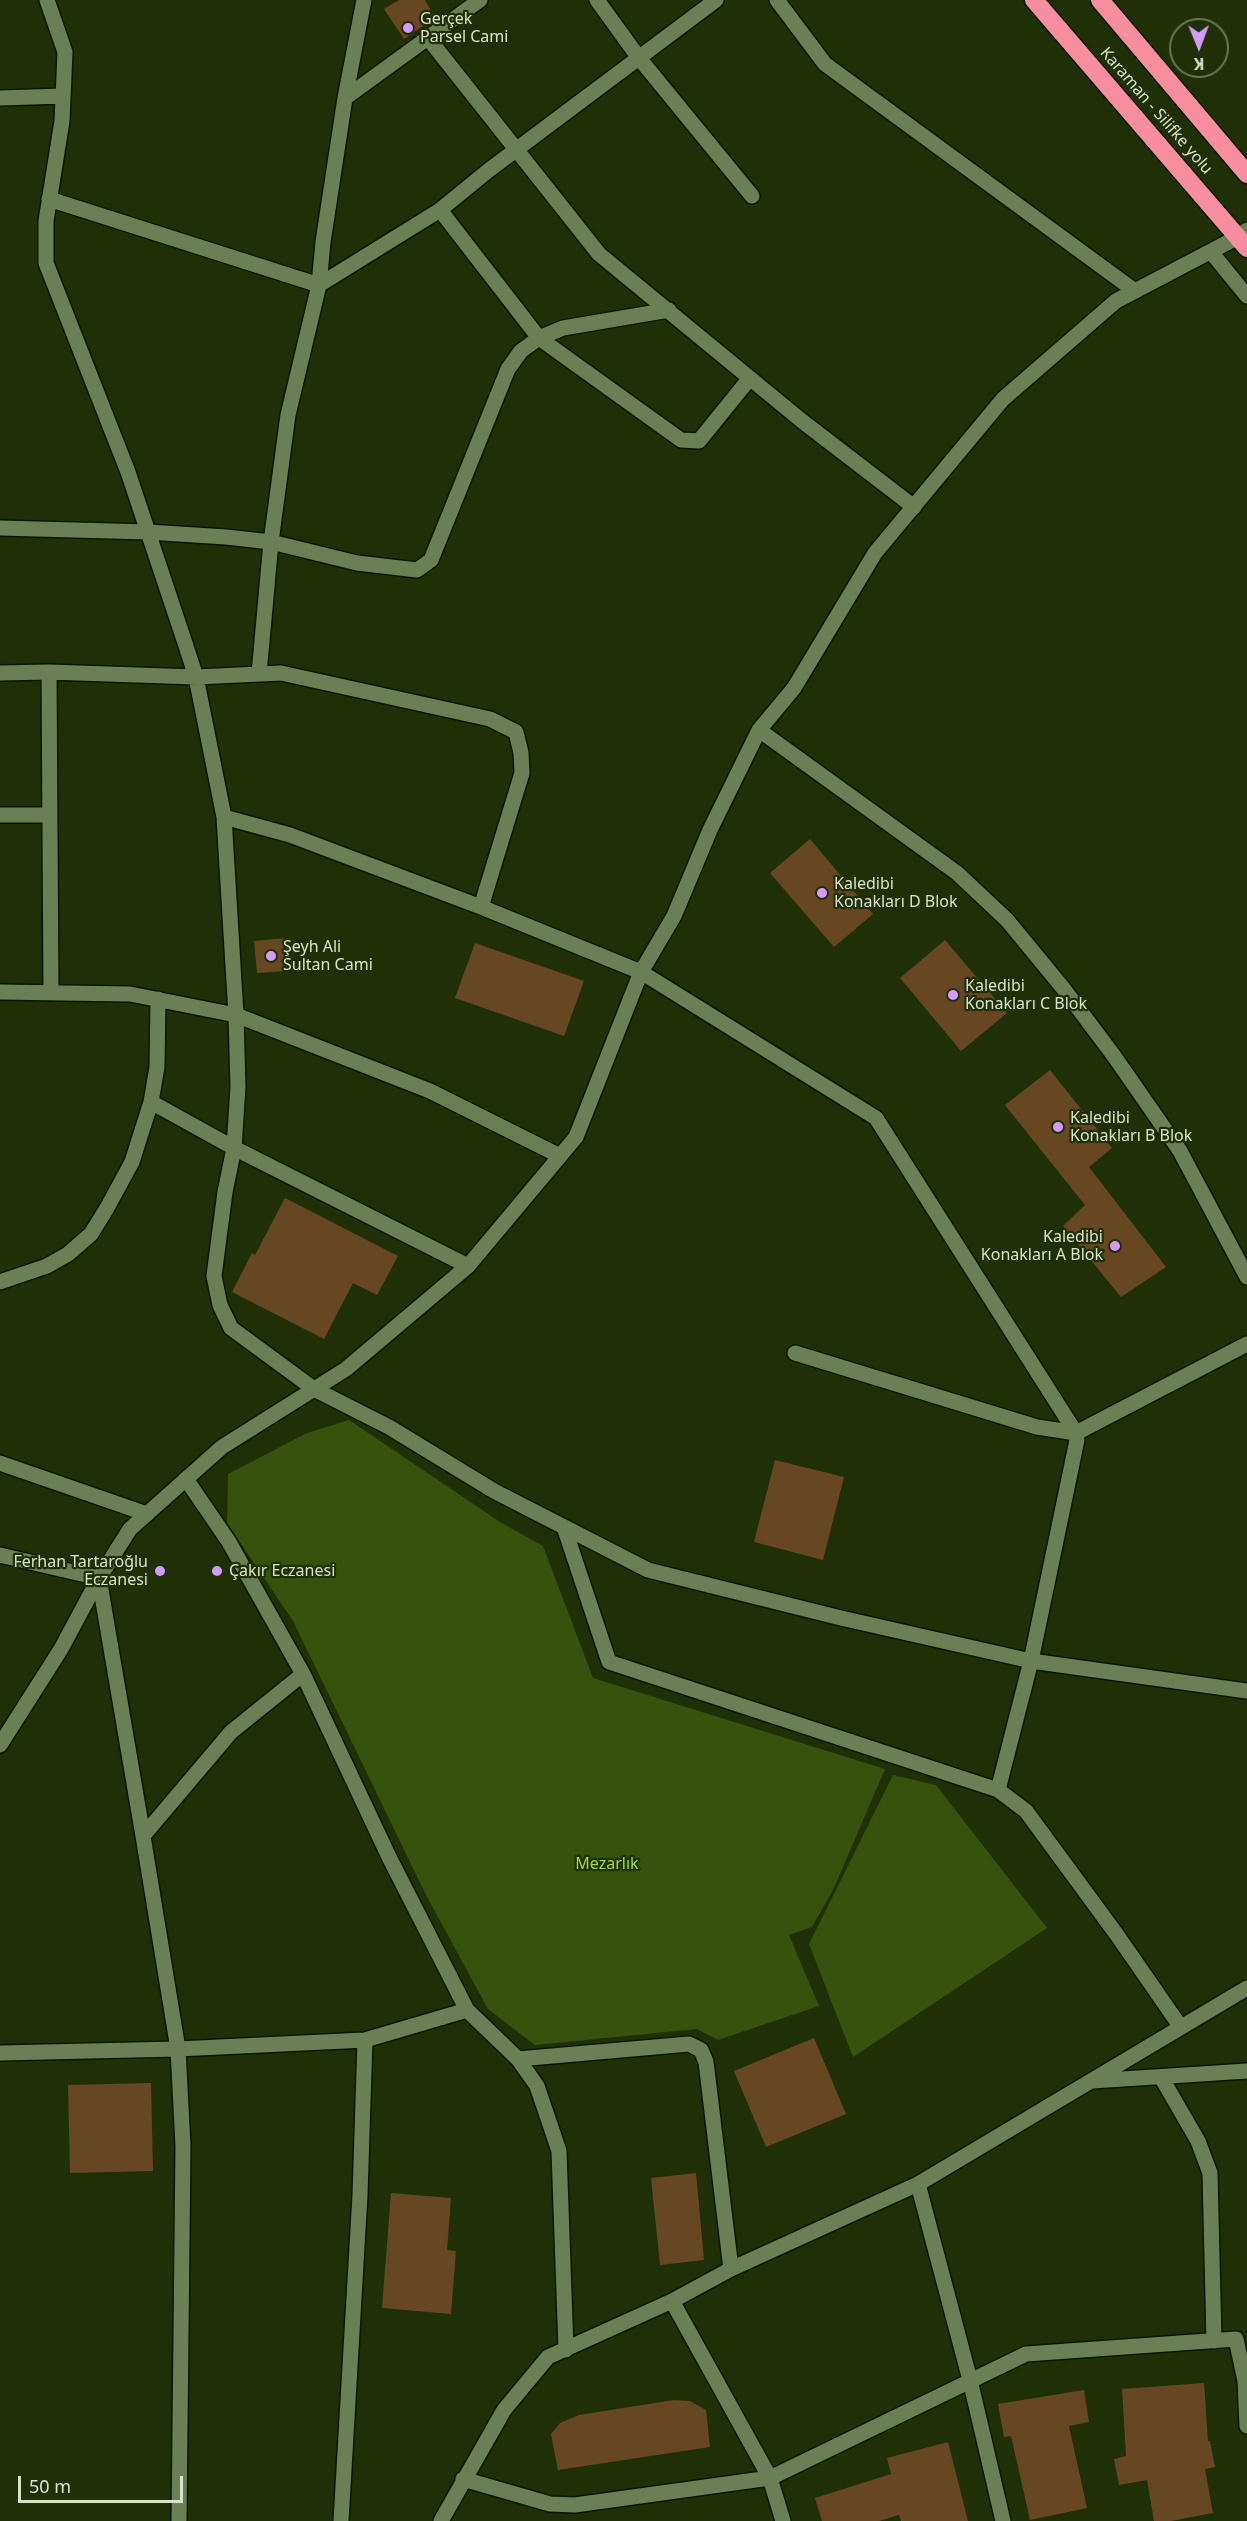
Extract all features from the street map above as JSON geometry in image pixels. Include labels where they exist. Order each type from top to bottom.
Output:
[{"type":"highway","name":"Karaman - Silifke yolu","points":[[1035,0],[1244,238]]},
{"type":"highway","name":"Karaman - Silifke yolu","points":[[1100,0],[1247,174]]},
{"type":"street","points":[[47,0],[65,52],[62,121],[46,221],[46,263],[128,472],[196,677],[224,817],[238,1087],[234,1148],[225,1192],[214,1276],[220,1305],[231,1328],[314,1389],[389,1427],[494,1491],[648,1570],[841,1618],[1031,1661],[1247,1691]]},
{"type":"street","points":[[259,674],[271,542],[288,415],[320,285],[323,242],[345,98],[364,0]]},
{"type":"street","points":[[345,98],[480,0]]},
{"type":"street","points":[[597,0],[639,58],[752,196]]},
{"type":"street","points":[[50,199],[320,285],[440,210],[716,0]]},
{"type":"street","points":[[777,0],[825,64],[1136,291]]},
{"type":"street","points":[[428,38],[599,254],[802,422],[914,507]]},
{"type":"street","points":[[0,98],[63,96]]},
{"type":"street","points":[[440,210],[539,338],[681,440],[699,441],[750,378]]},
{"type":"street","points":[[0,1744],[61,1649],[99,1578],[130,1529],[222,1446],[346,1369],[468,1266],[576,1137],[641,972],[674,916],[710,830],[759,730],[794,688],[875,553],[1003,399],[1116,301],[1211,252],[1244,238]]},
{"type":"street","points":[[1211,252],[1247,296]]},
{"type":"street","points":[[0,528],[148,532],[226,537],[271,542],[357,563],[417,570],[431,560],[508,369],[521,351],[539,338],[563,328],[669,310]]},
{"type":"street","points":[[49,672],[51,993]]},
{"type":"street","points":[[0,673],[49,672],[196,677],[281,673],[490,719],[516,732],[521,753],[522,773],[481,907]]},
{"type":"street","points":[[759,730],[957,873],[1007,920],[1063,988],[1180,1151],[1247,1277]]},
{"type":"street","points":[[0,815],[50,815]]},
{"type":"street","points":[[224,817],[290,835],[481,907],[641,972],[876,1118],[1076,1433],[1072,1463],[1031,1661],[998,1790]]},
{"type":"street","points":[[0,992],[130,994],[236,1015],[430,1091],[560,1156]]},
{"type":"street","points":[[0,1282],[47,1266],[68,1254],[91,1234],[132,1162],[151,1102],[157,1066],[158,999]]},
{"type":"street","points":[[151,1102],[234,1148],[468,1266]]},
{"type":"street","points":[[795,1353],[1037,1427],[1076,1433],[1247,1344]]},
{"type":"street","points":[[0,1463],[147,1514]]},
{"type":"street","points":[[186,1479],[229,1542],[303,1674],[389,1857],[467,2010],[518,2060],[537,2086],[559,2151],[566,2350]]},
{"type":"street","points":[[564,1527],[609,1662],[998,1790],[1026,1811],[1180,2026]]},
{"type":"street","points":[[0,1555],[99,1578]]},
{"type":"street","points":[[99,1578],[178,2049],[183,2146],[179,2521]]},
{"type":"street","points":[[143,1836],[231,1732],[303,1674]]},
{"type":"street","points":[[441,2521],[504,2410],[548,2356],[566,2350],[672,2301],[731,2270],[918,2184],[1247,1988]]},
{"type":"street","points":[[0,2053],[178,2049],[365,2040],[467,2010]]},
{"type":"street","points":[[341,2521],[360,2195],[365,2040]]},
{"type":"street","points":[[518,2060],[689,2044],[701,2050],[706,2062],[731,2270]]},
{"type":"street","points":[[1089,2081],[1247,2072]]},
{"type":"street","points":[[1161,2077],[1198,2141],[1210,2173],[1214,2341]]},
{"type":"street","points":[[918,2184],[970,2380],[1003,2521]]},
{"type":"street","points":[[672,2301],[770,2478],[783,2521]]},
{"type":"street","points":[[463,2480],[550,2504],[575,2505],[770,2478],[1026,2354],[1236,2339],[1245,2381],[1247,2426]]},
{"type":"green space","name":"Mezarlık","points":[[349,1420],[500,1522],[543,1546],[593,1678],[885,1769],[834,1888],[812,1927],[789,1935],[819,2006],[718,2040],[697,2029],[535,2045],[488,2009],[426,1895],[293,1621],[227,1523],[228,1474],[307,1433]]},
{"type":"green space","points":[[893,1775],[936,1785],[1047,1928],[853,2057],[809,1944]]},
{"type":"building","name":"Gerçek Parsel Cami","points":[[399,0],[425,0],[435,18],[404,39],[384,9]]},
{"type":"building","name":"Kaledibi Konakları D Blok","points":[[810,839],[873,914],[834,947],[770,873]]},
{"type":"building","name":"Şeyh Ali Sultan Cami","points":[[286,938],[288,971],[257,973],[254,941]]},
{"type":"building","name":"Kaledibi Konakları C Blok","points":[[945,940],[1007,1013],[961,1051],[900,978]]},
{"type":"building","points":[[475,943],[584,981],[564,1036],[455,998]]},
{"type":"building","points":[[1050,1070],[1112,1148],[1089,1167],[1166,1267],[1121,1297],[1063,1226],[1085,1205],[1005,1105]]},
{"type":"building","points":[[285,1198],[398,1256],[377,1295],[353,1283],[324,1339],[232,1292],[252,1253],[255,1255]]},
{"type":"building","points":[[775,1460],[844,1477],[823,1560],[754,1542]]},
{"type":"building","points":[[814,2038],[846,2114],[766,2147],[734,2071]]},
{"type":"building","points":[[151,2083],[153,2171],[70,2173],[68,2085]]},
{"type":"building","points":[[696,2173],[704,2260],[660,2265],[651,2178]]},
{"type":"building","points":[[391,2193],[451,2198],[447,2250],[456,2251],[451,2314],[382,2308]]},
{"type":"building","points":[[1204,2383],[1208,2441],[1210,2441],[1215,2467],[1205,2469],[1213,2513],[1171,2521],[1154,2521],[1147,2480],[1119,2485],[1114,2459],[1126,2456],[1122,2389]]},
{"type":"building","points":[[1084,2390],[1089,2422],[1069,2426],[1087,2508],[1030,2520],[1011,2436],[1004,2437],[998,2404]]},
{"type":"building","points":[[674,2400],[690,2401],[706,2410],[710,2447],[558,2470],[551,2434],[560,2423],[579,2415]]},
{"type":"building","points":[[948,2442],[968,2521],[901,2521],[899,2515],[879,2521],[822,2521],[815,2498],[891,2474],[887,2458]]},
{"type":"place","name":"Gerçek Parsel Cami","points":[[408,28]]},
{"type":"place","name":"Kaledibi Konakları D Blok","points":[[822,893]]},
{"type":"place","name":"Şeyh Ali Sultan Cami","points":[[271,956]]},
{"type":"place","name":"Kaledibi Konakları C Blok","points":[[953,995]]},
{"type":"place","name":"Kaledibi Konakları B Blok","points":[[1058,1127]]},
{"type":"place","name":"Kaledibi Konakları A Blok","points":[[1115,1246]]},
{"type":"place","name":"Ferhan Tartaroğlu Eczanesi","points":[[160,1571]]},
{"type":"place","name":"Çakır Eczanesi","points":[[217,1571]]}]
